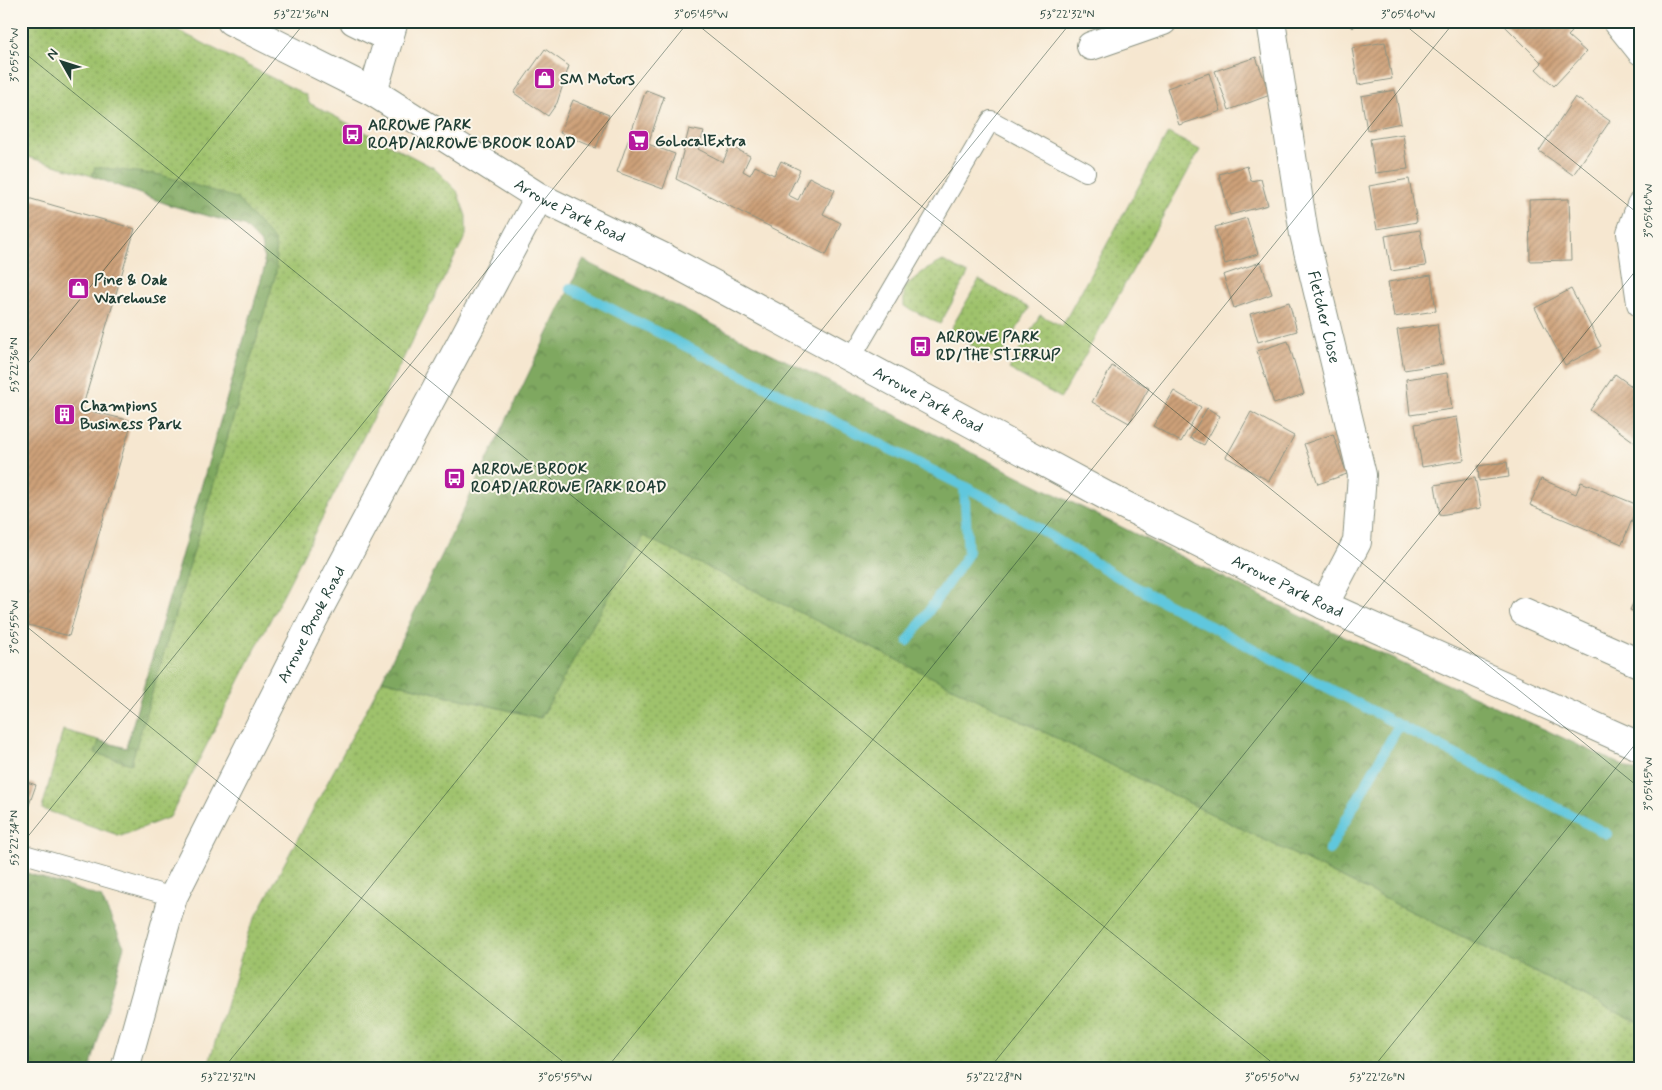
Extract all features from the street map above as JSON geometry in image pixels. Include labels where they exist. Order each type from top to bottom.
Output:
[{"type":"street","name":"Arrowe Park Road","points":[[231,21],[373,92],[538,197],[665,258],[1114,500],[1324,605],[1641,747]]},
{"type":"street","points":[[354,21],[392,30],[373,92]]},
{"type":"street","points":[[1091,46],[1163,21]]},
{"type":"street","name":"Fletcher Close","points":[[1271,21],[1304,234],[1362,474],[1357,542],[1324,605]]},
{"type":"street","points":[[1617,21],[1641,51]]},
{"type":"street","name":"Arrowe Brook Road","points":[[125,1069],[173,897],[312,620],[538,197]]},
{"type":"street","points":[[1641,205],[1631,233],[1641,302]]},
{"type":"street","points":[[1524,612],[1641,664]]},
{"type":"lane","points":[[851,359],[991,120],[1086,172]]},
{"type":"lane","points":[[21,852],[173,897]]},
{"type":"green space","points":[[21,21],[159,21],[306,95],[309,103],[434,168],[457,191],[466,216],[466,235],[170,817],[121,836],[42,809],[63,730],[126,748],[265,266],[261,243],[244,226],[170,205],[92,176],[21,155]]},
{"type":"green space","points":[[1168,133],[1200,150],[1061,398],[1009,369],[1040,315],[1062,326]]},
{"type":"green space","points":[[95,167],[161,175],[236,198],[275,241],[276,273],[131,764],[95,753],[99,741],[126,748],[265,266],[261,243],[244,226],[170,205],[92,176]]},
{"type":"green space","points":[[583,260],[1315,623],[1641,774],[1641,1024],[643,536],[541,718],[382,680]]},
{"type":"green space","points":[[943,261],[968,274],[940,324],[904,306],[904,287],[924,271]]},
{"type":"green space","points":[[979,280],[1029,308],[998,361],[949,332]]},
{"type":"green space","points":[[642,535],[1641,1024],[1641,1069],[207,1069],[249,930],[382,680],[541,718]]},
{"type":"green space","points":[[21,871],[101,897],[124,946],[90,1069],[21,1069]]},
{"type":"building","points":[[1346,21],[1359,21],[1353,28]]},
{"type":"building","points":[[1500,21],[1561,21],[1572,32],[1568,36],[1586,52],[1554,86],[1536,69],[1542,63]]},
{"type":"building","points":[[1385,42],[1392,79],[1358,85],[1352,48]]},
{"type":"building","name":"SM Motors","points":[[545,49],[569,66],[557,103],[548,116],[514,93]]},
{"type":"building","points":[[1256,57],[1270,95],[1229,110],[1215,71]]},
{"type":"building","points":[[1209,73],[1221,111],[1179,125],[1167,88]]},
{"type":"building","name":"GoLocalExtra","points":[[646,90],[664,97],[648,144],[675,154],[663,189],[617,172]]},
{"type":"building","points":[[1395,90],[1401,123],[1367,130],[1361,96]]},
{"type":"building","points":[[1575,97],[1610,121],[1573,175],[1539,151]]},
{"type":"building","points":[[573,100],[609,115],[596,148],[560,133]]},
{"type":"building","points":[[689,129],[704,132],[698,149],[723,162],[730,146],[750,156],[743,171],[750,175],[755,166],[774,175],[781,161],[800,170],[788,195],[798,200],[809,177],[835,190],[823,214],[841,223],[826,255],[676,179]]},
{"type":"building","points":[[1403,134],[1408,169],[1375,173],[1370,139]]},
{"type":"building","points":[[1247,166],[1251,181],[1261,179],[1268,205],[1230,215],[1219,174]]},
{"type":"building","points":[[1409,179],[1417,222],[1377,229],[1369,186]]},
{"type":"building","name":"Champions Business Park","points":[[21,196],[135,229],[82,409],[132,421],[69,636],[21,623],[28,593],[21,591]]},
{"type":"building","points":[[1569,199],[1571,260],[1530,261],[1529,200]]},
{"type":"building","points":[[1247,218],[1258,254],[1225,264],[1215,227]]},
{"type":"building","points":[[1420,230],[1426,266],[1391,271],[1385,236]]},
{"type":"building","points":[[1261,262],[1272,294],[1234,308],[1223,275]]},
{"type":"building","points":[[1431,275],[1436,311],[1394,317],[1388,282]]},
{"type":"building","points":[[1571,289],[1601,346],[1565,365],[1535,308]]},
{"type":"building","points":[[1289,302],[1297,331],[1258,342],[1250,314]]},
{"type":"building","points":[[1437,324],[1443,364],[1404,370],[1397,330]]},
{"type":"building","points":[[1288,341],[1304,394],[1274,404],[1257,351]]},
{"type":"building","points":[[1112,366],[1149,388],[1129,423],[1092,402]]},
{"type":"building","points":[[1447,373],[1452,409],[1410,415],[1406,379]]},
{"type":"building","points":[[1615,374],[1641,393],[1640,446],[1590,410]]},
{"type":"building","points":[[1174,391],[1201,407],[1181,442],[1153,426]]},
{"type":"building","points":[[1207,408],[1220,416],[1204,445],[1190,438]]},
{"type":"building","points":[[1251,412],[1294,436],[1269,481],[1226,457]]},
{"type":"building","points":[[1457,417],[1464,460],[1422,467],[1415,424]]},
{"type":"building","points":[[1333,434],[1347,474],[1318,484],[1304,444]]},
{"type":"building","points":[[1507,462],[1509,477],[1479,481],[1478,466]]},
{"type":"building","points":[[1475,478],[1481,508],[1440,515],[1435,485]]},
{"type":"building","points":[[1541,479],[1576,494],[1581,482],[1638,505],[1622,544],[1530,505]]},
{"type":"building","points":[[1641,586],[1641,615],[1630,610]]},
{"type":"building","points":[[21,780],[36,785],[24,819],[21,819]]},
{"type":"waterway","points":[[570,288],[993,501],[1128,583],[1607,834]]},
{"type":"waterway","points":[[908,641],[968,554],[964,486]]},
{"type":"waterway","points":[[1329,850],[1399,725]]},
{"type":"place","name":"SM Motors","points":[[544,79]]},
{"type":"place","name":"ARROWE PARK ROAD/ARROWE BROOK ROAD","points":[[352,134]]},
{"type":"place","name":"GoLocalExtra","points":[[639,141]]},
{"type":"place","name":"Pine & Oak Warehouse","points":[[78,289]]},
{"type":"place","name":"ARROWE PARK RD/THE STIRRUP","points":[[920,346]]},
{"type":"place","name":"Champions Business Park","points":[[64,415]]},
{"type":"place","name":"ARROWE BROOK ROAD/ARROWE PARK ROAD","points":[[455,478]]}]
